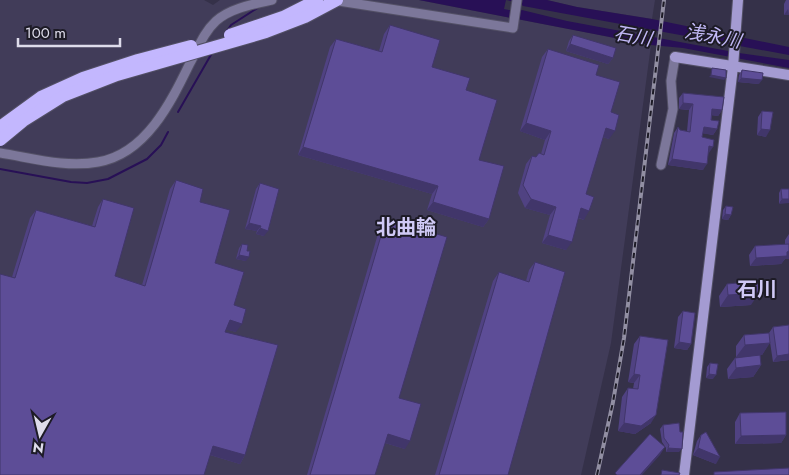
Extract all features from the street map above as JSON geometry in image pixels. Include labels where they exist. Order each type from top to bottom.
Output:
[{"type":"main road","points":[[0,127],[41,97],[83,78],[283,17],[317,0]]},
{"type":"main road","points":[[0,140],[23,121],[63,96],[117,75],[266,32],[306,16],[337,0]]},
{"type":"street","points":[[0,153],[81,164],[99,162],[128,150],[147,134],[175,94],[203,37],[216,21],[237,10],[272,0]]},
{"type":"street","points":[[332,0],[513,28],[517,0]]},
{"type":"street","points":[[684,475],[733,64],[738,0]]},
{"type":"street","points":[[661,165],[673,109],[671,81],[675,57],[733,64],[789,75]]},
{"type":"shaded area","points":[[0,0],[204,0],[213,5],[220,0],[419,0],[651,45],[611,343],[581,475],[0,475]]},
{"type":"shaded area","points":[[547,0],[655,0],[652,19],[577,7]]},
{"type":"water","points":[[419,0],[506,0],[504,9],[519,12],[522,10],[567,21],[739,53],[789,60],[789,68],[683,48],[651,45]]},
{"type":"water","name":"浅永川","points":[[506,0],[547,0],[577,7],[652,19],[789,47],[789,55],[523,6],[520,3]]},
{"type":"building","points":[[390,25],[440,40],[432,67],[470,78],[466,90],[497,100],[479,160],[504,166],[489,219],[433,202],[438,186],[303,147],[336,39],[382,52]]},
{"type":"building","points":[[573,35],[616,48],[613,58],[570,44]]},
{"type":"building","points":[[548,49],[599,65],[596,75],[620,82],[611,112],[619,115],[615,131],[606,128],[586,194],[594,197],[589,211],[581,208],[572,242],[548,235],[556,207],[531,199],[523,185],[532,156],[536,157],[539,153],[544,155],[551,131],[526,123]]},
{"type":"building","points":[[712,68],[726,70],[726,78],[711,75]]},
{"type":"building","points":[[742,70],[763,73],[762,80],[741,78]]},
{"type":"building","points":[[683,93],[724,97],[722,110],[712,109],[711,120],[719,121],[717,129],[704,127],[702,137],[714,140],[713,147],[709,146],[707,164],[672,159],[678,127],[680,130],[690,132],[693,104],[683,103]]},
{"type":"building","points":[[762,111],[773,112],[770,130],[761,129]]},
{"type":"building","points":[[176,180],[203,189],[200,202],[230,210],[215,263],[244,272],[234,305],[246,309],[242,324],[230,320],[225,332],[278,345],[245,455],[213,446],[204,475],[0,475],[0,274],[15,278],[36,210],[95,227],[103,199],[134,208],[115,276],[145,286]]},
{"type":"building","points":[[260,183],[279,189],[268,231],[260,228],[261,226],[249,223]]},
{"type":"building","points":[[781,189],[789,189],[789,199],[782,199]]},
{"type":"building","points":[[726,206],[733,207],[731,215],[725,214]]},
{"type":"building","points":[[386,219],[447,237],[399,398],[421,404],[410,441],[388,434],[375,475],[310,475]]},
{"type":"building","points":[[242,244],[248,245],[249,257],[239,255]]},
{"type":"building","points":[[789,244],[787,256],[756,258],[755,246]]},
{"type":"building","points":[[535,262],[565,272],[508,475],[439,475],[499,272],[529,282]]},
{"type":"building","points":[[758,281],[759,293],[728,295],[727,284]]},
{"type":"building","points":[[683,311],[695,313],[691,344],[679,342]]},
{"type":"building","points":[[789,325],[789,354],[777,356],[773,327]]},
{"type":"building","points":[[769,333],[770,343],[745,345],[744,335]]},
{"type":"building","points":[[640,336],[668,340],[656,415],[641,426],[624,423],[628,388],[638,389],[640,375],[634,374]]},
{"type":"building","points":[[760,355],[761,365],[736,368],[735,358]]},
{"type":"building","points":[[710,363],[718,364],[716,375],[709,374]]},
{"type":"building","points":[[786,412],[786,435],[741,436],[740,413]]},
{"type":"building","points":[[679,423],[680,432],[683,432],[682,449],[668,448],[669,445],[664,438],[663,425]]},
{"type":"building","points":[[706,432],[720,457],[698,448],[701,435]]},
{"type":"building","points":[[650,434],[665,447],[640,475],[617,475],[615,473]]},
{"type":"building","points":[[789,468],[789,475],[714,475],[714,472]]},
{"type":"building","points":[[662,470],[680,473],[679,475],[661,475]]},
{"type":"waterway","points":[[227,31],[231,25],[259,7]]},
{"type":"waterway","points":[[178,112],[212,53]]},
{"type":"waterway","points":[[0,169],[71,182],[87,183],[108,179],[147,159],[161,145],[168,132]]},
{"type":"railway","points":[[597,475],[613,402],[624,338],[664,0]]},
{"type":"district","name":"北曲輪","points":[[406,227]]},
{"type":"district","name":"石川","points":[[757,289]]}]
